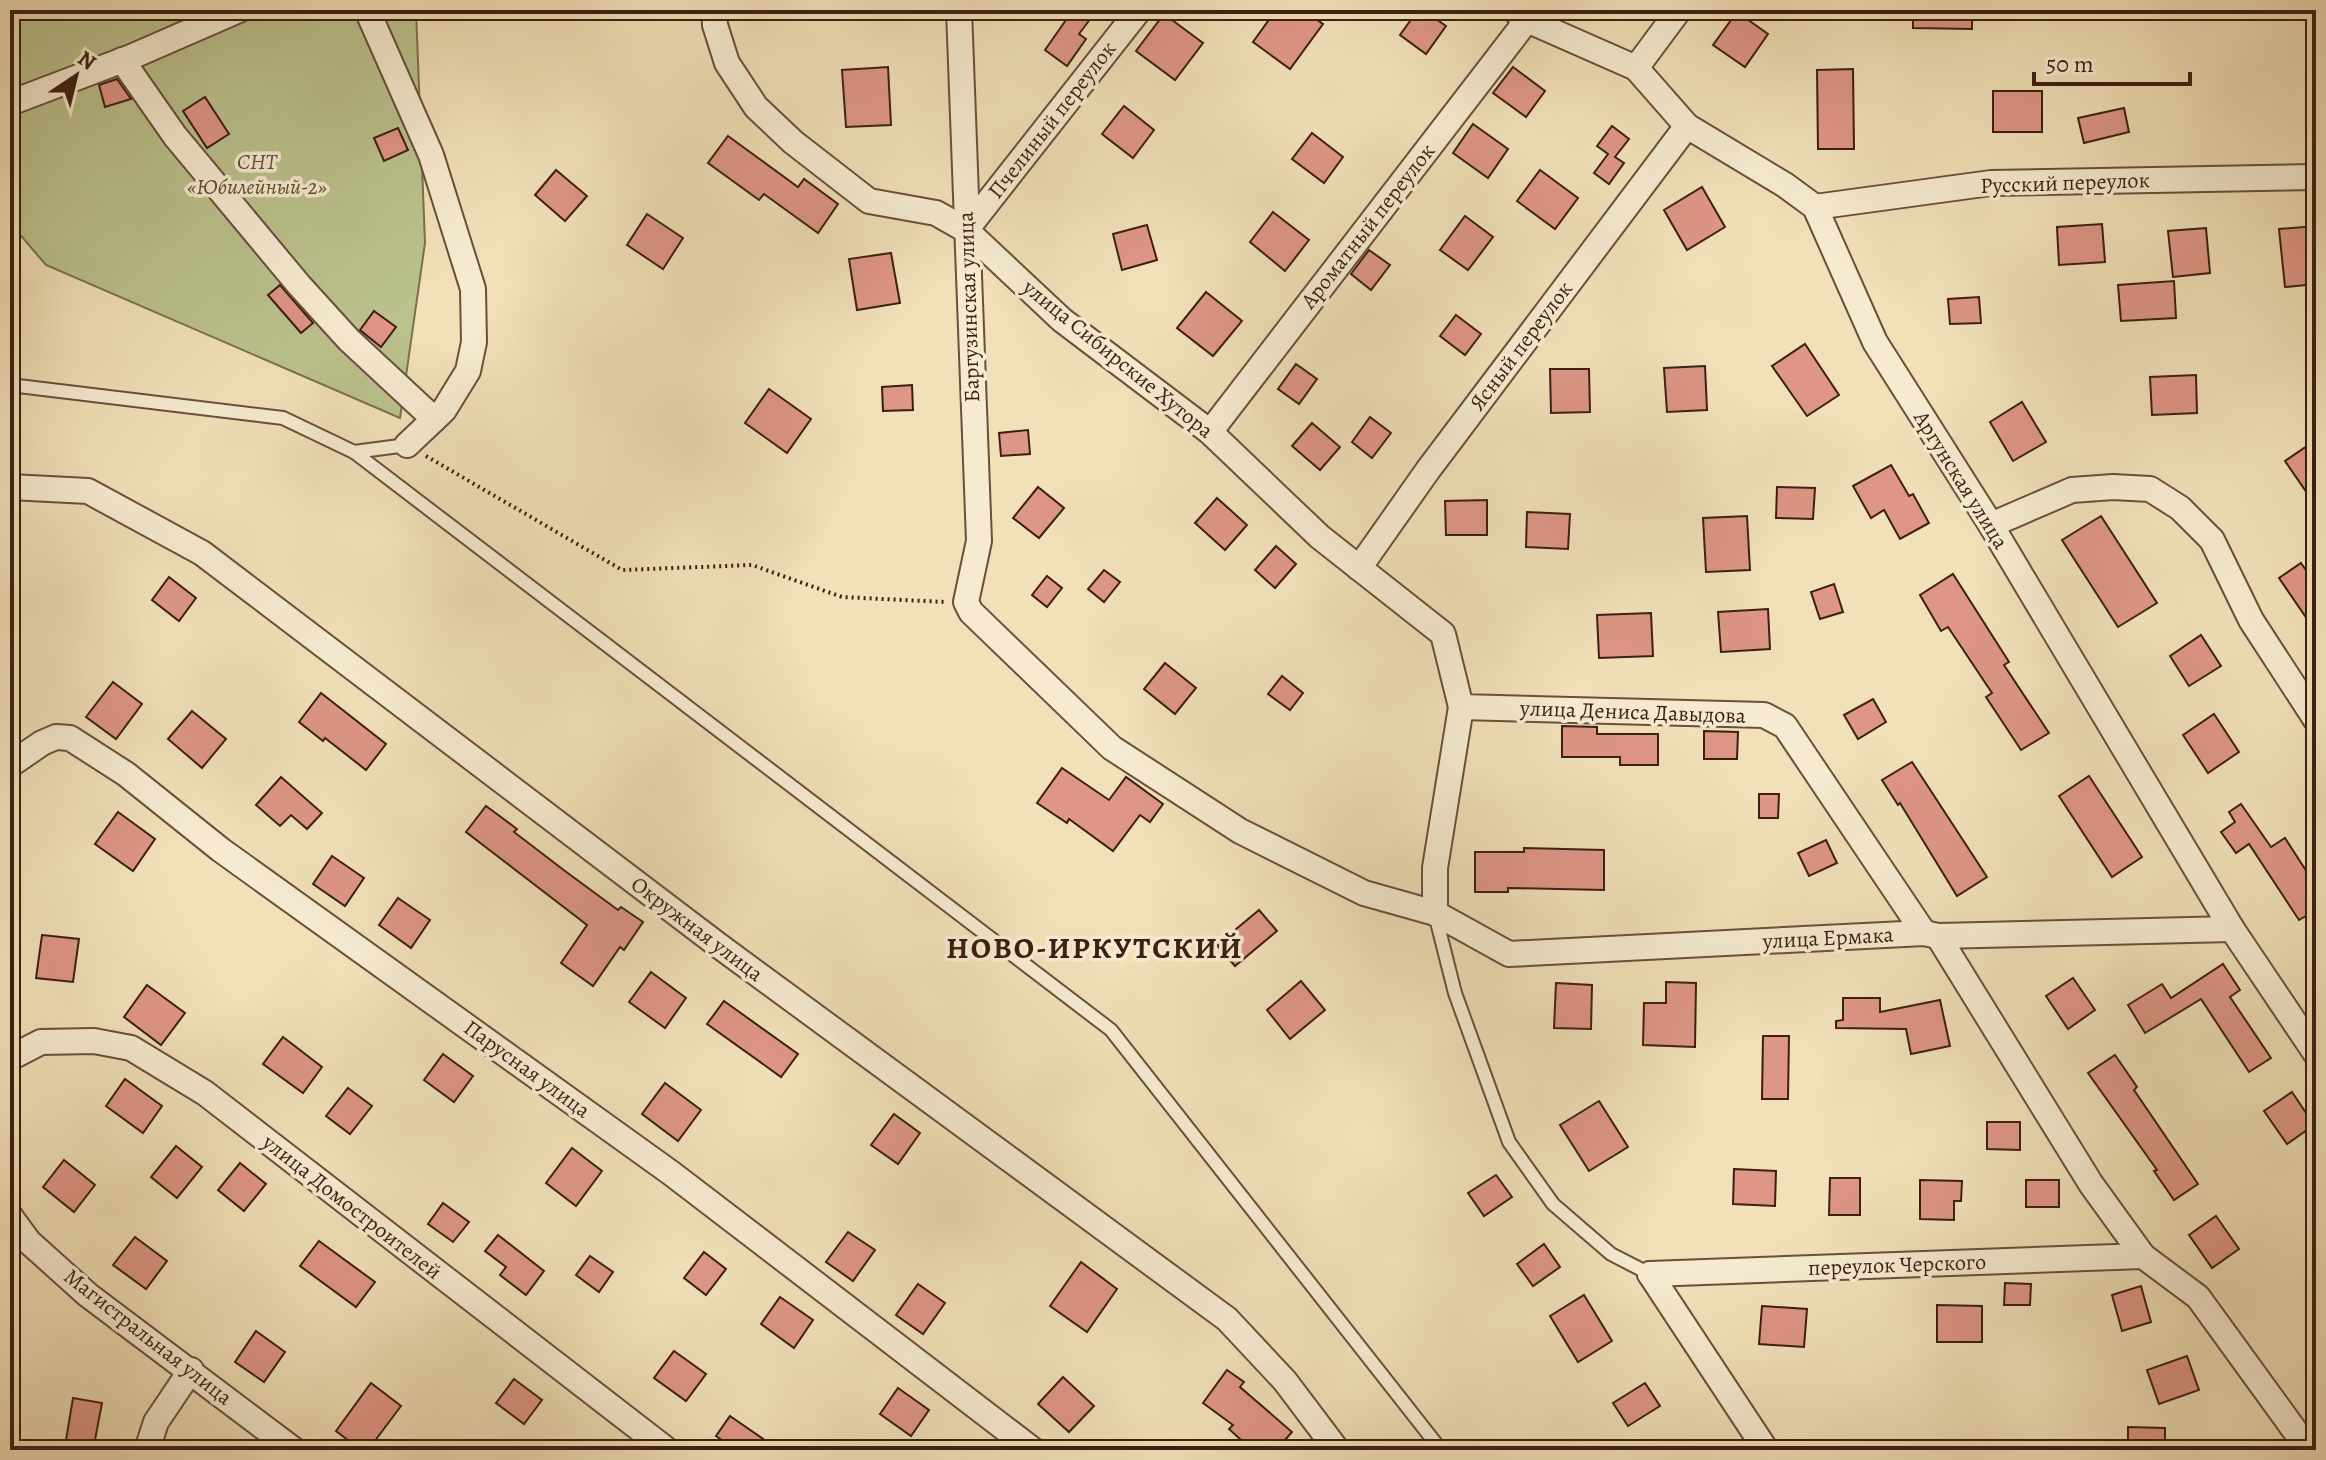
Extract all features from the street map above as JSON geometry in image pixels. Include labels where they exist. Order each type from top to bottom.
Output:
[{"type":"street","points":[[10,103],[239,10]]},
{"type":"street","points":[[367,10],[431,155],[473,289],[474,342],[468,371],[444,410],[407,445]]},
{"type":"street","name":"улица Сибирские Хутора","points":[[714,10],[715,25],[727,63],[756,107],[793,142],[869,201],[936,213],[966,230],[1062,320],[1210,432],[1320,537],[1359,568]]},
{"type":"street","name":"Баргузинская улица","points":[[959,10],[979,541],[966,602]]},
{"type":"street","name":"Пчелиный переулок","points":[[966,230],[1139,10]]},
{"type":"street","points":[[1636,68],[1679,10]]},
{"type":"street","points":[[1520,15],[1636,68],[1687,126],[1785,185],[1815,207]]},
{"type":"street","name":"Ароматный переулок","points":[[1210,432],[1520,15]]},
{"type":"street","points":[[122,60],[175,136],[299,285],[349,340],[434,419]]},
{"type":"street","name":"Ясный переулок","points":[[1359,568],[1428,470],[1687,126]]},
{"type":"street","name":"Русский переулок","points":[[1815,207],[1991,183],[2316,177]]},
{"type":"street","name":"Аргунская улица","points":[[1815,207],[1875,342],[1991,525],[2232,929],[2316,1054]]},
{"type":"street","name":"Окружная улица","points":[[10,487],[88,491],[202,553],[718,945],[1227,1319],[1285,1381],[1337,1450]]},
{"type":"street","points":[[1991,525],[2072,490],[2113,487],[2150,489],[2180,508],[2212,540],[2251,620],[2316,720]]},
{"type":"street","points":[[1359,568],[1443,634],[1461,707],[1435,868],[1435,913]]},
{"type":"street","name":"улица Ермака","points":[[966,602],[971,612],[1007,650],[1112,748],[1240,831],[1364,893],[1435,913],[1509,954],[1931,935],[2232,929]]},
{"type":"street","name":"улица Дениса Давыдова","points":[[1461,707],[1764,715],[1785,726],[1931,935],[2091,1184],[2143,1256],[2198,1297],[2309,1450]]},
{"type":"street","name":"Парусная улица","points":[[10,765],[42,743],[56,737],[70,738],[126,774],[234,859],[671,1173],[1033,1450]]},
{"type":"street","name":"улица Домостроителей","points":[[10,1058],[41,1042],[94,1041],[131,1048],[205,1093],[667,1450]]},
{"type":"street","name":"Магистральная улица","points":[[10,1216],[29,1242],[88,1295],[294,1450]]},
{"type":"street","name":"переулок Черского","points":[[1650,1274],[2143,1256]]},
{"type":"street","points":[[1650,1274],[1766,1450]]},
{"type":"street","points":[[147,1450],[156,1422],[191,1370]]},
{"type":"lane","points":[[10,385],[283,418],[354,452],[1111,1030],[1441,1450]]},
{"type":"lane","points":[[354,452],[407,445]]},
{"type":"lane","points":[[1435,913],[1455,993],[1509,1142],[1553,1204],[1611,1254],[1650,1274]]},
{"type":"path","points":[[407,445],[622,570],[752,565],[842,597],[966,602]]},
{"type":"green space","name":"СНТ «Юбилейный-2»","points":[[10,10],[416,10],[425,243],[400,418],[46,265],[10,223]]},
{"type":"building","points":[[1073,10],[1097,10],[1079,34],[1086,39],[1067,66],[1045,50]]},
{"type":"building","points":[[1276,10],[1303,10],[1323,24],[1290,69],[1253,42]]},
{"type":"building","points":[[1418,10],[1423,10],[1446,26],[1426,54],[1400,35]]},
{"type":"building","points":[[1913,10],[1972,10],[1972,29],[1913,28]]},
{"type":"building","points":[[1737,12],[1768,34],[1745,67],[1713,45]]},
{"type":"building","points":[[1164,14],[1203,43],[1175,80],[1136,51]]},
{"type":"building","points":[[888,67],[891,125],[846,127],[842,70]]},
{"type":"building","points":[[1513,67],[1545,91],[1526,117],[1493,93]]},
{"type":"building","points":[[1853,69],[1854,149],[1818,149],[1817,70]]},
{"type":"building","points":[[117,79],[131,99],[105,107],[99,85]]},
{"type":"building","points":[[1993,91],[2042,91],[2042,132],[1993,132]]},
{"type":"building","points":[[205,97],[229,134],[207,148],[183,111]]},
{"type":"building","points":[[1124,106],[1154,130],[1133,158],[1102,134]]},
{"type":"building","points":[[2124,108],[2129,132],[2084,143],[2078,118]]},
{"type":"building","points":[[1473,124],[1508,149],[1488,178],[1453,153]]},
{"type":"building","points":[[1612,126],[1629,139],[1615,157],[1624,163],[1609,184],[1594,173],[1608,154],[1597,146]]},
{"type":"building","points":[[398,128],[408,150],[384,161],[374,138]]},
{"type":"building","points":[[1312,133],[1343,157],[1324,183],[1292,159]]},
{"type":"building","points":[[728,136],[798,187],[804,179],[838,204],[818,233],[764,194],[759,200],[708,163]]},
{"type":"building","points":[[556,170],[587,196],[565,221],[535,195]]},
{"type":"building","points":[[1540,170],[1578,198],[1555,229],[1517,201]]},
{"type":"building","points":[[1702,187],[1725,227],[1687,250],[1664,210]]},
{"type":"building","points":[[1273,212],[1309,240],[1285,271],[1250,242]]},
{"type":"building","points":[[647,214],[683,238],[663,269],[627,245]]},
{"type":"building","points":[[1465,216],[1493,237],[1468,270],[1440,250]]},
{"type":"building","points":[[2102,224],[2105,262],[2059,265],[2057,227]]},
{"type":"building","points":[[1147,225],[1157,260],[1122,270],[1113,234]]},
{"type":"building","points":[[2316,226],[2316,284],[2285,287],[2279,229]]},
{"type":"building","points":[[2206,228],[2210,273],[2173,277],[2168,231]]},
{"type":"building","points":[[1369,250],[1390,265],[1371,290],[1351,274]]},
{"type":"building","points":[[891,253],[900,303],[857,310],[849,259]]},
{"type":"building","points":[[2174,281],[2176,318],[2121,321],[2118,285]]},
{"type":"building","points":[[280,285],[313,323],[301,333],[268,295]]},
{"type":"building","points":[[1206,292],[1242,321],[1213,356],[1177,328]]},
{"type":"building","points":[[1979,297],[1981,323],[1950,324],[1948,299]]},
{"type":"building","points":[[374,311],[396,327],[381,347],[360,330]]},
{"type":"building","points":[[1456,315],[1481,334],[1465,355],[1440,336]]},
{"type":"building","points":[[1805,344],[1839,395],[1807,416],[1772,366]]},
{"type":"building","points":[[1296,364],[1317,379],[1299,404],[1278,389]]},
{"type":"building","points":[[1705,366],[1707,410],[1667,412],[1664,368]]},
{"type":"building","points":[[1550,369],[1589,369],[1590,412],[1551,413]]},
{"type":"building","points":[[2196,375],[2197,413],[2152,415],[2150,377]]},
{"type":"building","points":[[912,385],[913,410],[883,411],[882,387]]},
{"type":"building","points":[[769,389],[811,419],[787,453],[745,423]]},
{"type":"building","points":[[2022,402],[2046,442],[2013,461],[1990,422]]},
{"type":"building","points":[[1370,417],[1391,433],[1372,458],[1352,442]]},
{"type":"building","points":[[1312,423],[1340,447],[1320,470],[1292,446]]},
{"type":"building","points":[[1028,430],[1030,454],[1001,456],[999,433]]},
{"type":"building","points":[[2316,440],[2316,506],[2285,461]]},
{"type":"building","points":[[1891,465],[1909,496],[1913,494],[1929,523],[1900,539],[1884,510],[1871,518],[1853,486]]},
{"type":"building","points":[[1038,487],[1064,508],[1039,538],[1013,518]]},
{"type":"building","points":[[1777,487],[1815,488],[1813,519],[1776,518]]},
{"type":"building","points":[[1217,498],[1247,525],[1225,550],[1195,523]]},
{"type":"building","points":[[1487,500],[1487,535],[1446,535],[1445,501]]},
{"type":"building","points":[[1527,512],[1570,514],[1568,549],[1526,547]]},
{"type":"building","points":[[1747,516],[1750,570],[1706,572],[1703,518]]},
{"type":"building","points":[[2101,516],[2157,603],[2118,627],[2062,540]]},
{"type":"building","points":[[1276,546],[1296,564],[1275,588],[1255,570]]},
{"type":"building","points":[[2301,563],[2316,585],[2316,632],[2279,578]]},
{"type":"building","points":[[1104,570],[1120,582],[1104,602],[1088,589]]},
{"type":"building","points":[[1953,574],[2009,662],[2004,665],[2049,733],[2021,750],[1986,697],[1992,693],[1948,627],[1941,631],[1920,595]]},
{"type":"building","points":[[1047,576],[1062,588],[1047,607],[1032,595]]},
{"type":"building","points":[[169,577],[196,598],[179,621],[152,600]]},
{"type":"building","points":[[1834,584],[1843,612],[1820,619],[1811,592]]},
{"type":"building","points":[[1768,609],[1770,649],[1721,652],[1718,612]]},
{"type":"building","points":[[1651,613],[1653,656],[1599,658],[1597,615]]},
{"type":"building","points":[[2201,635],[2221,666],[2189,686],[2170,656]]},
{"type":"building","points":[[1165,663],[1196,688],[1175,714],[1144,689]]},
{"type":"building","points":[[1282,676],[1303,693],[1290,710],[1268,694]]},
{"type":"building","points":[[113,682],[142,704],[116,739],[86,717]]},
{"type":"building","points":[[321,693],[386,744],[366,770],[299,722]]},
{"type":"building","points":[[1873,699],[1886,722],[1858,739],[1844,715]]},
{"type":"building","points":[[192,711],[226,739],[202,768],[168,739]]},
{"type":"building","points":[[2214,714],[2239,752],[2208,773],[2183,735]]},
{"type":"building","points":[[1562,726],[1597,727],[1597,734],[1658,734],[1658,765],[1620,765],[1620,757],[1562,757]]},
{"type":"building","points":[[1704,731],[1738,732],[1737,759],[1704,759]]},
{"type":"building","points":[[1912,762],[1987,877],[1957,896],[1900,803],[1898,805],[1882,780]]},
{"type":"building","points":[[1062,768],[1109,800],[1126,777],[1163,804],[1150,822],[1140,815],[1113,851],[1069,819],[1067,823],[1037,803]]},
{"type":"building","points":[[2089,776],[2142,857],[2112,877],[2059,796]]},
{"type":"building","points":[[281,777],[322,813],[307,829],[291,815],[280,826],[256,805]]},
{"type":"building","points":[[1759,794],[1779,794],[1778,818],[1759,818]]},
{"type":"building","points":[[2241,804],[2271,847],[2285,838],[2316,886],[2316,910],[2299,920],[2249,844],[2236,853],[2221,832],[2235,822],[2229,812]]},
{"type":"building","points":[[486,806],[565,871],[618,910],[621,907],[643,922],[624,950],[620,947],[593,986],[561,963],[587,925],[466,832]]},
{"type":"building","points":[[118,812],[155,839],[133,871],[95,844]]},
{"type":"building","points":[[1826,840],[1837,863],[1809,876],[1798,853]]},
{"type":"building","points":[[1524,848],[1604,850],[1604,890],[1508,888],[1508,892],[1475,892],[1475,852],[1524,852]]},
{"type":"building","points":[[332,856],[364,878],[345,906],[313,884]]},
{"type":"building","points":[[398,898],[430,920],[411,948],[379,925]]},
{"type":"building","points":[[1259,910],[1277,931],[1235,966],[1217,945]]},
{"type":"building","points":[[42,935],[79,939],[73,982],[36,978]]},
{"type":"building","points":[[2223,964],[2240,990],[2230,997],[2271,1058],[2249,1072],[2201,999],[2145,1033],[2128,1005],[2162,984],[2171,998]]},
{"type":"building","points":[[651,972],[686,998],[665,1028],[629,1002]]},
{"type":"building","points":[[2073,978],[2095,1010],[2068,1029],[2046,996]]},
{"type":"building","points":[[1301,981],[1325,1010],[1290,1039],[1267,1010]]},
{"type":"building","points":[[1666,982],[1696,983],[1695,1047],[1643,1045],[1644,1003],[1666,1003]]},
{"type":"building","points":[[1556,983],[1592,985],[1591,1029],[1554,1028]]},
{"type":"building","points":[[147,985],[185,1013],[161,1045],[124,1017]]},
{"type":"building","points":[[1843,998],[1880,998],[1880,1012],[1940,1000],[1950,1046],[1911,1054],[1906,1029],[1836,1028],[1836,1021],[1843,1020]]},
{"type":"building","points":[[724,1001],[798,1054],[781,1077],[707,1024]]},
{"type":"building","points":[[1763,1036],[1789,1036],[1788,1099],[1762,1099]]},
{"type":"building","points":[[283,1037],[322,1067],[303,1093],[263,1064]]},
{"type":"building","points":[[443,1054],[473,1076],[454,1102],[424,1080]]},
{"type":"building","points":[[2115,1055],[2137,1087],[2134,1090],[2198,1184],[2174,1200],[2154,1171],[2157,1170],[2088,1073]]},
{"type":"building","points":[[125,1079],[162,1106],[143,1133],[106,1106]]},
{"type":"building","points":[[665,1083],[701,1110],[678,1141],[642,1114]]},
{"type":"building","points":[[348,1088],[372,1106],[350,1134],[326,1116]]},
{"type":"building","points":[[2292,1092],[2314,1125],[2287,1144],[2264,1111]]},
{"type":"building","points":[[1599,1101],[1628,1147],[1589,1171],[1560,1125]]},
{"type":"building","points":[[894,1114],[920,1133],[898,1164],[871,1145]]},
{"type":"building","points":[[1987,1122],[2020,1122],[2020,1150],[1987,1149]]},
{"type":"building","points":[[176,1146],[202,1167],[177,1198],[151,1177]]},
{"type":"building","points":[[572,1148],[602,1171],[576,1206],[546,1183]]},
{"type":"building","points":[[64,1160],[95,1185],[74,1212],[43,1187]]},
{"type":"building","points":[[240,1163],[266,1184],[244,1211],[218,1190]]},
{"type":"building","points":[[1734,1169],[1776,1171],[1775,1206],[1733,1204]]},
{"type":"building","points":[[1496,1175],[1512,1197],[1484,1216],[1468,1193]]},
{"type":"building","points":[[1830,1178],[1860,1178],[1860,1215],[1829,1215]]},
{"type":"building","points":[[1920,1180],[1962,1181],[1961,1201],[1954,1201],[1954,1220],[1920,1219]]},
{"type":"building","points":[[2026,1180],[2059,1180],[2059,1207],[2026,1207]]},
{"type":"building","points":[[443,1203],[469,1222],[453,1242],[428,1224]]},
{"type":"building","points":[[2216,1216],[2239,1249],[2212,1268],[2189,1235]]},
{"type":"building","points":[[848,1232],[875,1250],[853,1281],[826,1262]]},
{"type":"building","points":[[498,1235],[544,1271],[526,1295],[500,1275],[506,1267],[485,1251]]},
{"type":"building","points":[[135,1237],[167,1261],[146,1289],[113,1265]]},
{"type":"building","points":[[319,1241],[375,1282],[356,1307],[300,1266]]},
{"type":"building","points":[[1544,1244],[1560,1267],[1533,1286],[1517,1264]]},
{"type":"building","points":[[704,1252],[726,1269],[706,1295],[684,1278]]},
{"type":"building","points":[[590,1256],[613,1272],[599,1292],[576,1275]]},
{"type":"building","points":[[1081,1262],[1117,1289],[1087,1332],[1050,1306]]},
{"type":"building","points":[[2005,1283],[2031,1284],[2030,1305],[2004,1305]]},
{"type":"building","points":[[918,1284],[945,1303],[923,1334],[896,1315]]},
{"type":"building","points":[[2141,1286],[2151,1322],[2122,1331],[2112,1295]]},
{"type":"building","points":[[1584,1295],[1612,1341],[1578,1362],[1550,1316]]},
{"type":"building","points":[[780,1297],[813,1320],[794,1348],[761,1324]]},
{"type":"building","points":[[1937,1305],[1982,1306],[1982,1342],[1937,1342]]},
{"type":"building","points":[[1762,1306],[1807,1309],[1804,1347],[1759,1344]]},
{"type":"building","points":[[256,1331],[285,1352],[264,1382],[235,1362]]},
{"type":"building","points":[[674,1351],[706,1374],[686,1401],[654,1378]]},
{"type":"building","points":[[2187,1356],[2199,1390],[2159,1404],[2147,1370]]},
{"type":"building","points":[[1227,1370],[1244,1382],[1240,1387],[1292,1432],[1276,1450],[1252,1450],[1229,1429],[1233,1425],[1203,1403]]},
{"type":"building","points":[[1063,1377],[1094,1406],[1069,1432],[1038,1404]]},
{"type":"building","points":[[514,1379],[542,1400],[524,1424],[496,1403]]},
{"type":"building","points":[[371,1383],[401,1406],[368,1450],[361,1450],[336,1431]]},
{"type":"building","points":[[1645,1383],[1660,1406],[1628,1426],[1613,1403]]},
{"type":"building","points":[[898,1388],[929,1410],[911,1436],[880,1414]]},
{"type":"building","points":[[73,1398],[102,1403],[94,1445],[66,1440]]},
{"type":"building","points":[[730,1416],[779,1450],[736,1450],[716,1436]]},
{"type":"building","points":[[2128,1427],[2165,1428],[2165,1450],[2128,1450]]},
{"type":"district","name":"НОВО-ИРКУТСКИЙ","points":[[1095,948]]}]
